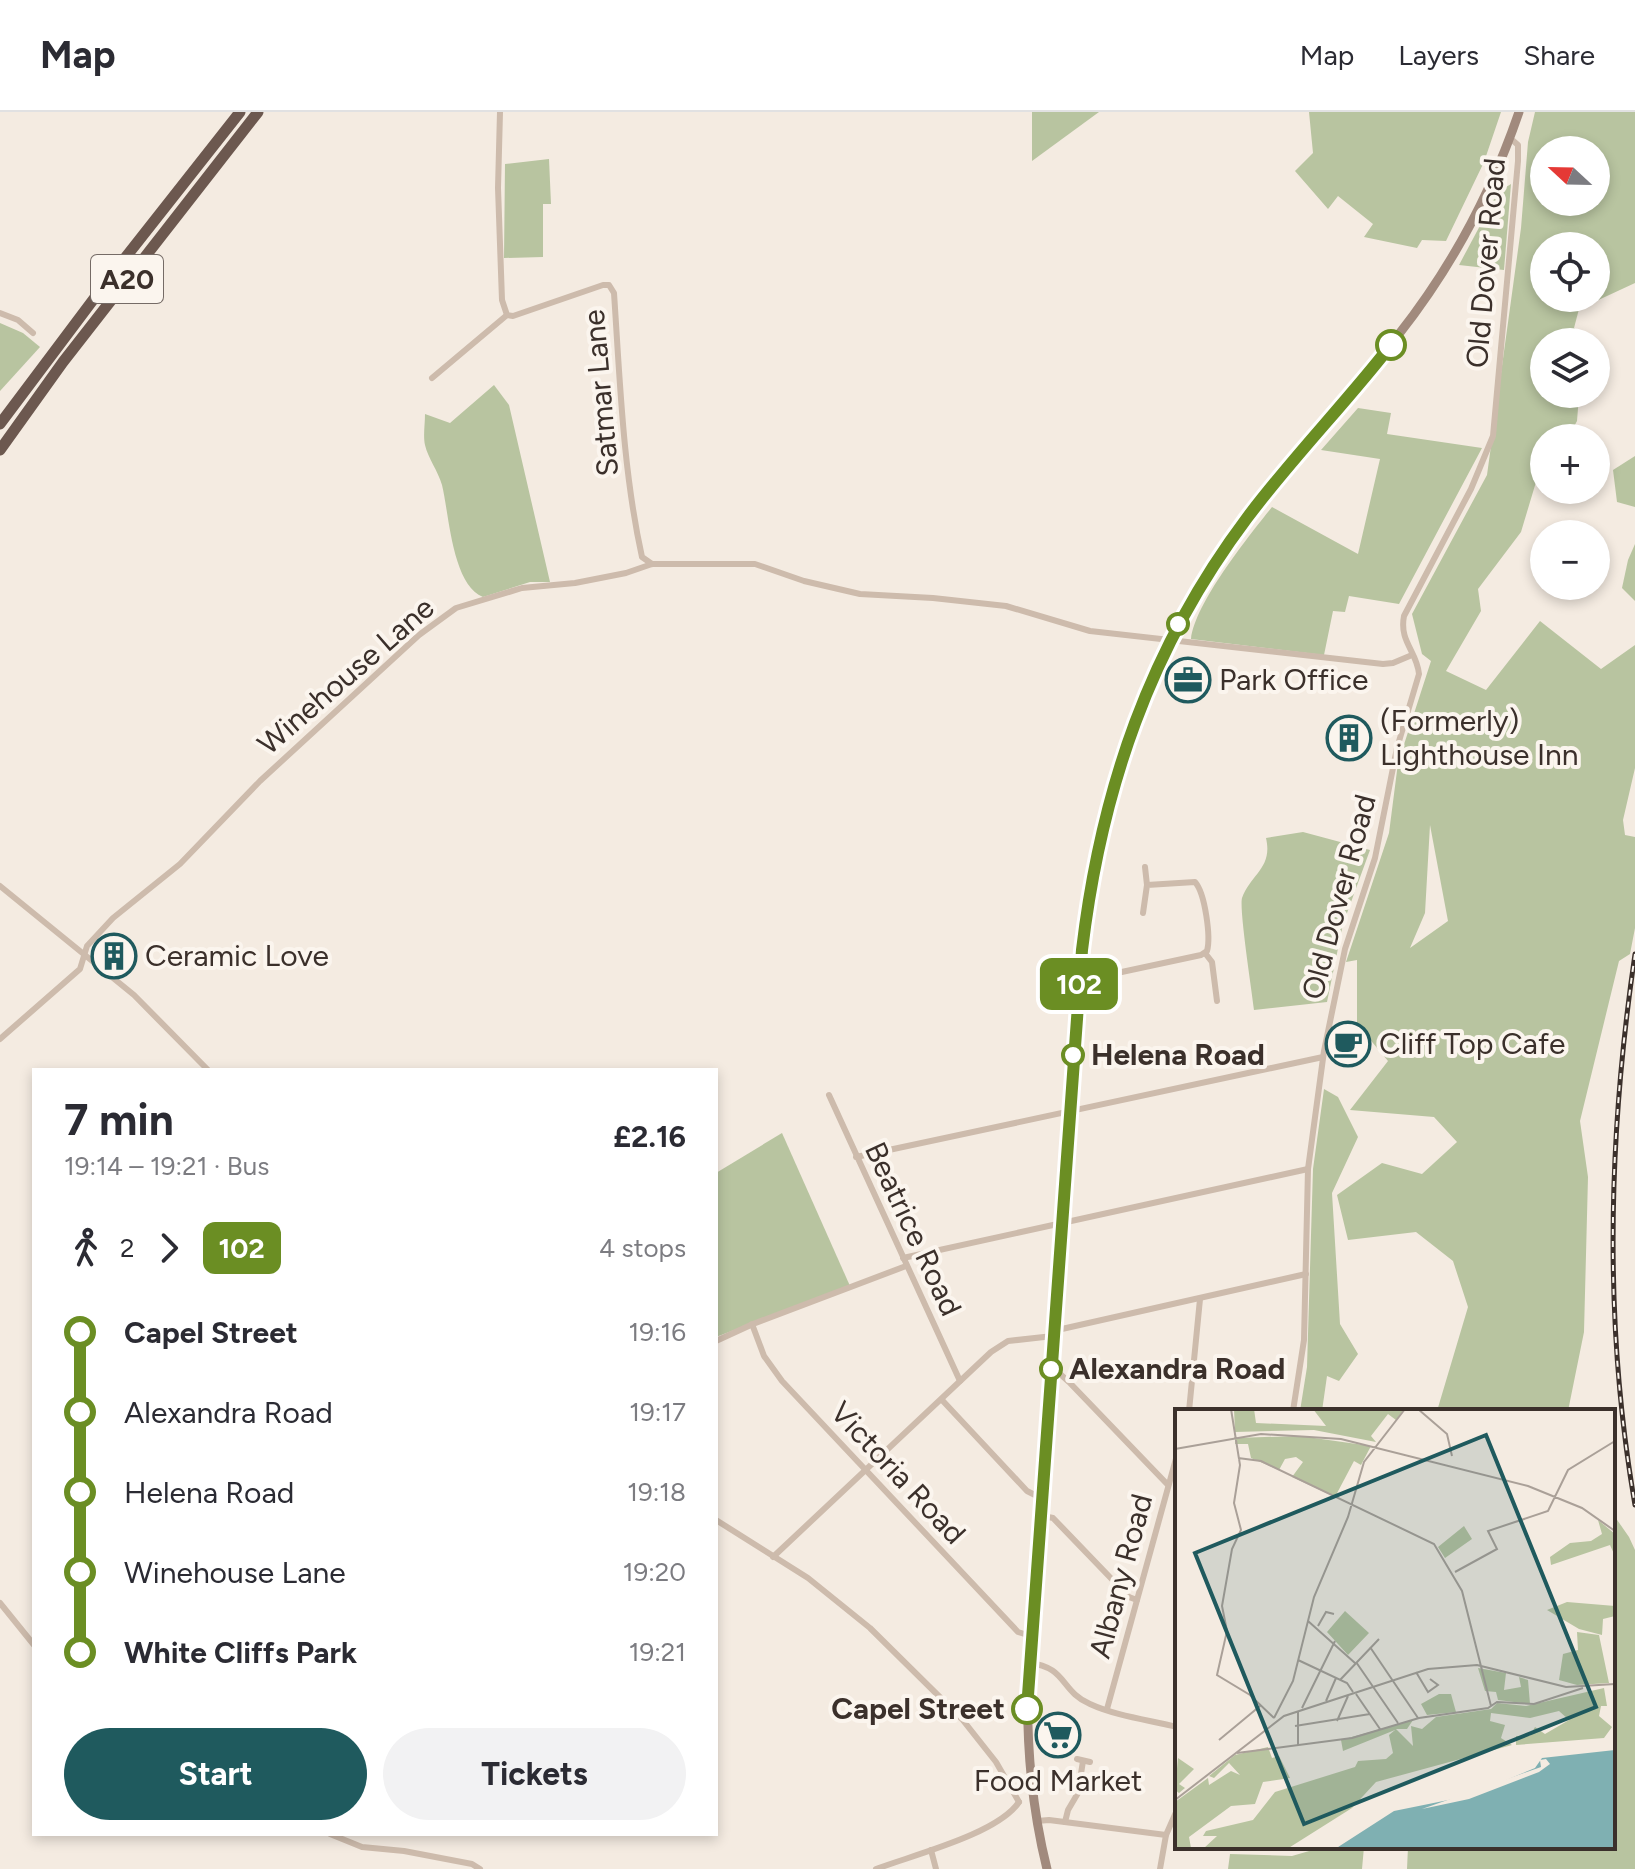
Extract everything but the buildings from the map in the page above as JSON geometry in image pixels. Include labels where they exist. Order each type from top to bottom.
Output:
[{"type":"highway","name":"A20","points":[[0,424],[240,112]]},
{"type":"highway","name":"A20","points":[[0,450],[63,362],[258,112]]},
{"type":"main road","points":[[1047,1869],[1034,1803],[1027,1715],[1029,1663],[1080,971],[1093,870],[1111,794],[1136,717],[1170,639],[1202,583],[1247,518],[1383,356],[1418,309],[1475,216],[1519,112]]},
{"type":"street","points":[[432,378],[507,315],[501,286],[498,188],[500,112]]},
{"type":"street","name":"Old Dover Road","points":[[1293,1409],[1304,1340],[1308,1169],[1323,1057],[1345,949],[1379,846],[1397,748],[1418,680],[1418,666],[1403,631],[1406,608],[1471,489],[1487,456],[1495,428],[1518,161],[1518,145],[1510,138]]},
{"type":"street","name":"Satmar Lane","points":[[507,315],[513,316],[603,285],[609,285],[614,293],[625,442],[638,539],[642,557],[652,564]]},
{"type":"street","points":[[0,313],[18,320],[33,333]]},
{"type":"street","name":"Winehouse Lane","points":[[0,1039],[80,969],[87,946],[113,918],[180,864],[260,781],[419,635],[456,608],[522,588],[575,583],[626,573],[652,564],[755,564],[804,581],[860,594],[1006,606],[1090,631],[1373,664],[1393,663],[1412,655]]},
{"type":"street","points":[[1143,913],[1147,885],[1145,867]]},
{"type":"street","points":[[1147,885],[1189,881],[1198,884],[1209,939],[1205,953]]},
{"type":"street","points":[[0,886],[134,995],[206,1068]]},
{"type":"street","points":[[1080,971],[1117,973],[1205,953]]},
{"type":"street","points":[[1205,953],[1212,962],[1217,1001]]},
{"type":"street","points":[[856,1157],[1323,1057]]},
{"type":"street","name":"Beatrice Road","points":[[829,1095],[960,1381]]},
{"type":"street","points":[[903,1258],[1308,1169]]},
{"type":"street","points":[[718,1340],[752,1324],[906,1266]]},
{"type":"street","points":[[773,1557],[1004,1343],[1306,1274]]},
{"type":"street","points":[[1189,1409],[1200,1299]]},
{"type":"street","name":"Victoria Road","points":[[752,1324],[759,1348],[774,1372],[1020,1634],[1031,1636]]},
{"type":"street","points":[[1051,1372],[1059,1373],[1069,1382],[1168,1485]]},
{"type":"street","points":[[942,1400],[1027,1491],[1041,1494]]},
{"type":"street","name":"Albany Road","points":[[1107,1709],[1175,1462]]},
{"type":"street","points":[[1039,1515],[1051,1516],[1129,1597],[1137,1600]]},
{"type":"street","points":[[718,1521],[808,1578],[853,1613],[949,1705],[996,1762],[1019,1802]]},
{"type":"street","points":[[0,1603],[32,1643]]},
{"type":"street","points":[[1029,1663],[1050,1667],[1079,1698],[1093,1706],[1175,1726]]},
{"type":"street","points":[[1065,1822],[1077,1796],[1083,1761]]},
{"type":"street","points":[[1019,1802],[1034,1803]]},
{"type":"street","points":[[876,1869],[957,1841],[1013,1811],[1019,1802]]},
{"type":"street","points":[[1160,1869],[1166,1835],[1175,1815]]},
{"type":"street","points":[[1037,1821],[1166,1835]]},
{"type":"street","points":[[335,1836],[362,1847],[404,1851],[472,1864],[480,1869]]},
{"type":"street","points":[[931,1850],[936,1869]]},
{"type":"green space","points":[[1032,112],[1099,112],[1032,161]]},
{"type":"green space","points":[[1309,112],[1501,112],[1484,162],[1446,241],[1422,240],[1417,248],[1364,237],[1373,224],[1338,196],[1328,209],[1295,171],[1313,153]]},
{"type":"green space","points":[[1535,112],[1635,112],[1635,283],[1610,295],[1610,232],[1530,232],[1530,312],[1578,312],[1574,328],[1530,328],[1530,408],[1578,408],[1577,421],[1575,424],[1530,424],[1530,502],[1521,532],[1478,589],[1481,611],[1446,671],[1486,690],[1540,621],[1601,669],[1635,645],[1635,768],[1623,820],[1625,835],[1635,837],[1635,928],[1630,954],[1619,961],[1580,1121],[1588,1177],[1584,1332],[1568,1409],[1438,1409],[1468,1307],[1453,1261],[1416,1232],[1348,1240],[1337,1195],[1382,1163],[1422,1174],[1457,1142],[1434,1117],[1350,1110],[1388,1061],[1357,1024],[1357,960],[1346,962],[1389,833],[1398,763],[1431,661],[1422,654],[1412,614],[1487,475],[1521,228],[1528,142]],"holes":[[[1430,825],[1448,921],[1410,948],[1425,913]]]},
{"type":"green space","points":[[549,159],[551,204],[543,204],[543,257],[504,258],[505,164]]},
{"type":"green space","points":[[1511,184],[1504,270],[1459,265],[1498,192]]},
{"type":"green space","points":[[0,323],[23,333],[40,347],[0,391]]},
{"type":"green space","points":[[494,385],[509,405],[550,582],[530,582],[483,597],[473,590],[458,564],[442,485],[425,445],[425,414],[450,423]]},
{"type":"green space","points":[[1358,408],[1391,413],[1387,434],[1482,448],[1399,604],[1349,596],[1345,612],[1333,611],[1324,655],[1191,639],[1212,589],[1272,507],[1358,554],[1380,459],[1321,450]]},
{"type":"green space","points":[[1635,456],[1635,507],[1617,502],[1613,470]]},
{"type":"green space","points":[[1635,544],[1635,601],[1622,588]]},
{"type":"green space","points":[[1303,832],[1370,850],[1343,924],[1327,1002],[1254,1010],[1242,898],[1264,864],[1266,838]]},
{"type":"green space","points":[[1324,1089],[1338,1097],[1358,1137],[1332,1193],[1340,1324],[1358,1354],[1339,1381],[1327,1376],[1322,1409],[1300,1409],[1307,1367],[1313,1169]]},
{"type":"green space","points":[[782,1133],[850,1286],[718,1336],[718,1172]]},
{"type":"green space","points":[[1615,1517],[1635,1550],[1635,1869],[1407,1869],[1408,1849],[1615,1849]]},
{"type":"green space","points":[[1316,1849],[1364,1849],[1362,1869],[1228,1869],[1230,1854],[1292,1856]]},
{"type":"railway","points":[[1635,954],[1619,1092],[1613,1230],[1618,1367],[1635,1505]]},
{"type":"bus line","name":"102","points":[[1027,1709],[1082,950],[1093,870],[1111,794],[1140,709],[1185,610],[1247,518],[1391,345]]},
{"type":"place","name":"Park Office","points":[[1188,680]]},
{"type":"place","name":"(Formerly) Lighthouse Inn","points":[[1349,738]]},
{"type":"place","name":"Ceramic Love","points":[[114,956]]},
{"type":"place","name":"Cliff Top Cafe","points":[[1348,1044]]},
{"type":"place","name":"Helena Road","points":[[1073,1055]]},
{"type":"place","name":"Alexandra Road","points":[[1051,1369]]},
{"type":"place","name":"Capel Street","points":[[1027,1709]]},
{"type":"place","name":"Food Market","points":[[1058,1735]]}]
